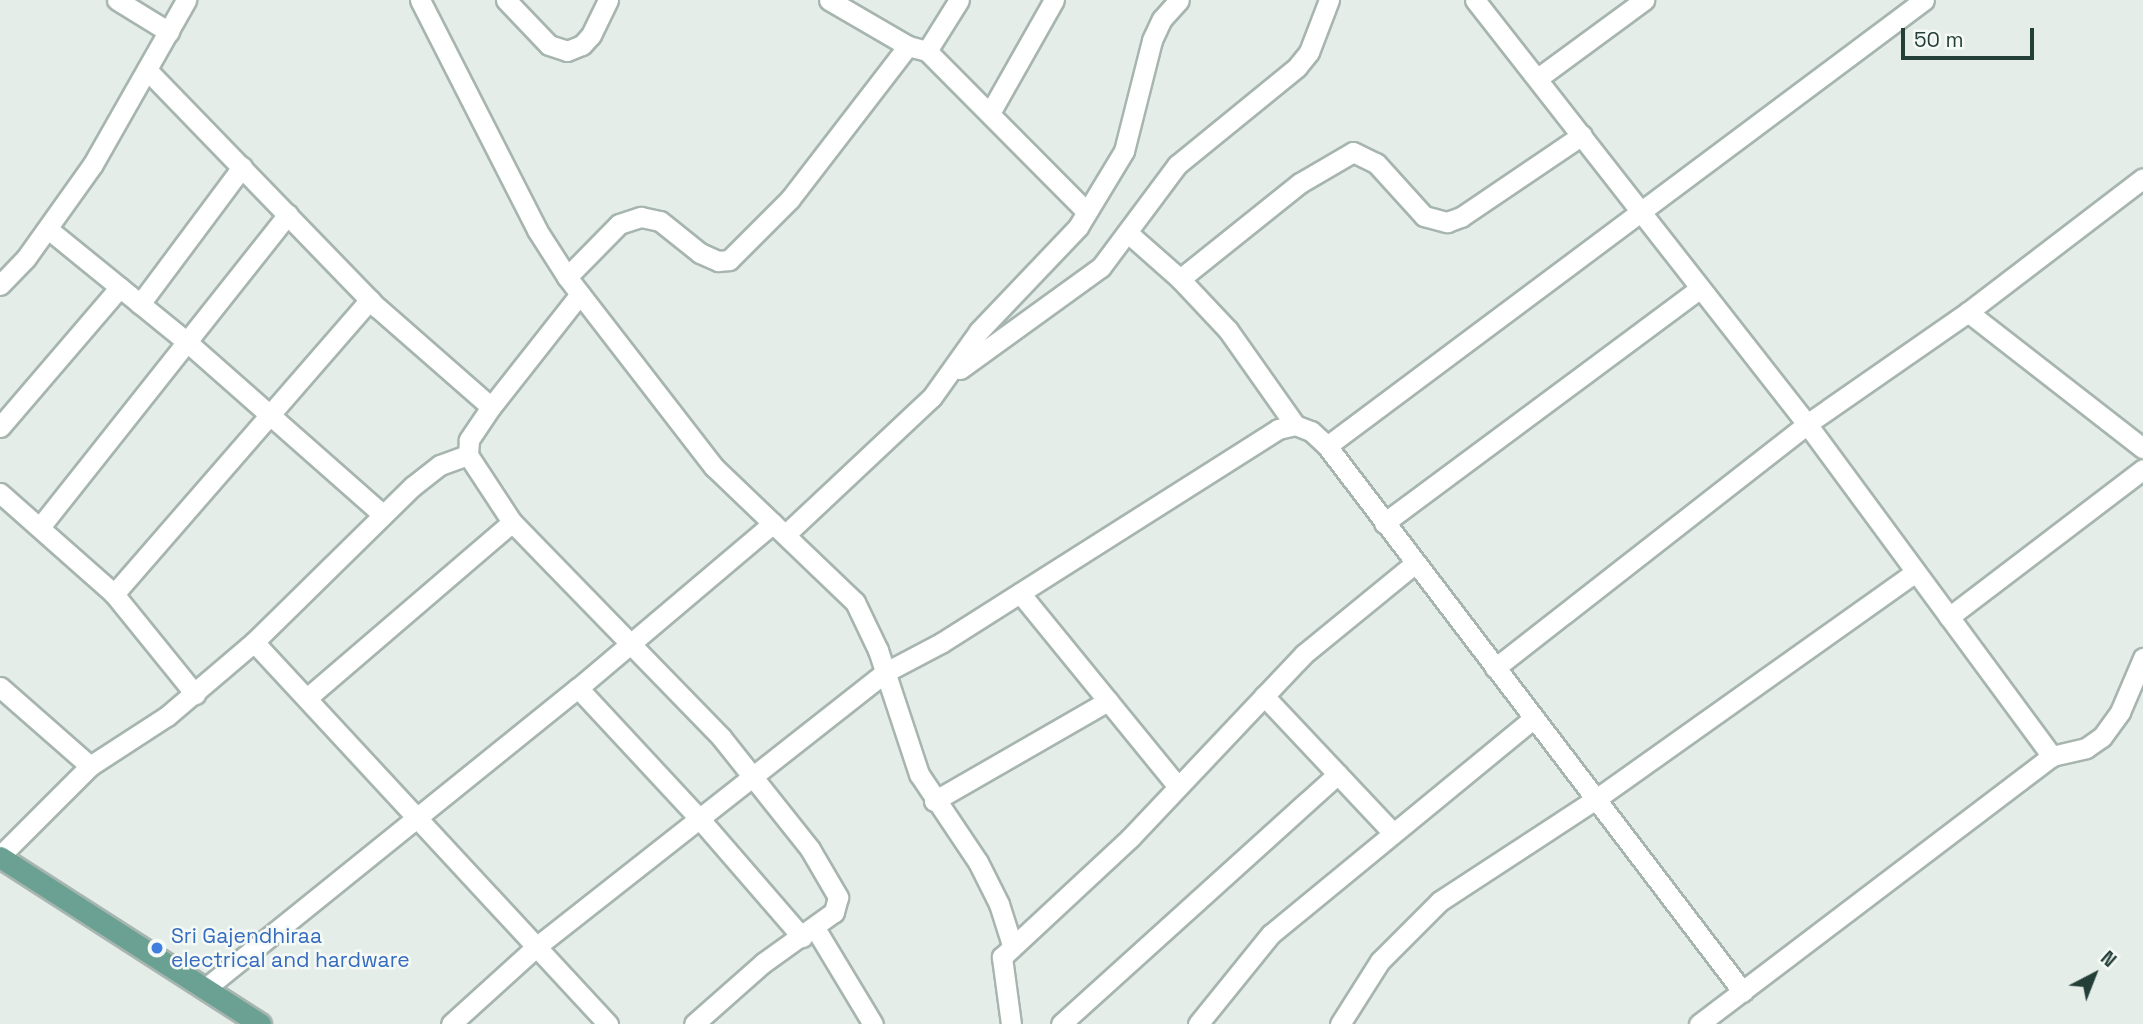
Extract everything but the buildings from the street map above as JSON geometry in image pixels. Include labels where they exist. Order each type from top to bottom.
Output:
[{"type":"main road","points":[[0,856],[207,987],[260,1024]]},
{"type":"street","points":[[117,0],[169,32]]},
{"type":"street","points":[[0,285],[48,229],[93,164],[186,0]]},
{"type":"street","points":[[420,0],[537,230],[567,277],[714,467],[855,602],[886,672],[919,774],[934,801],[978,862],[999,904],[1012,945]]},
{"type":"street","points":[[506,0],[549,45],[566,51],[582,45],[591,35],[608,0]]},
{"type":"street","points":[[830,0],[908,46],[927,51],[1087,212]]},
{"type":"street","points":[[927,51],[959,0]]},
{"type":"street","points":[[989,113],[1054,0]]},
{"type":"street","points":[[951,375],[979,331],[1087,212],[1124,151],[1157,27],[1179,0]]},
{"type":"street","points":[[207,987],[417,814],[779,528],[951,375],[1082,283],[1128,233],[1177,165],[1297,68],[1309,52],[1329,0]]},
{"type":"street","points":[[1475,0],[1583,135],[1698,290],[1807,424],[2052,756]]},
{"type":"street","points":[[1538,78],[1644,0]]},
{"type":"street","points":[[1327,446],[1643,214],[1924,0]]},
{"type":"street","points":[[567,277],[619,224],[641,217],[660,221],[700,253],[718,261],[729,260],[790,199],[908,46]]},
{"type":"street","points":[[148,71],[370,300],[491,407]]},
{"type":"street","points":[[1180,278],[1300,183],[1353,152],[1376,163],[1424,216],[1447,222],[1461,217],[1583,135]]},
{"type":"street","points":[[140,304],[242,167]]},
{"type":"street","points":[[1496,668],[1807,424],[1968,312],[2143,178]]},
{"type":"street","points":[[40,527],[288,214]]},
{"type":"street","points":[[48,229],[187,342],[383,515]]},
{"type":"street","points":[[1128,233],[1180,278],[1228,330],[1295,425]]},
{"type":"street","points":[[0,427],[120,287]]},
{"type":"street","points":[[1384,523],[1698,290]]},
{"type":"street","points":[[580,294],[491,407],[469,440],[468,455],[512,522],[752,775],[835,888],[834,912],[763,963],[694,1024]]},
{"type":"street","points":[[114,594],[370,300]]},
{"type":"street","points":[[1968,312],[2143,448]]},
{"type":"street","points":[[451,1024],[536,947],[698,817],[886,672],[1020,593],[1278,429],[1295,425],[1311,431],[1327,446],[1743,992]]},
{"type":"street","points":[[0,856],[90,766],[195,694],[254,642],[383,515],[434,470],[468,455]]},
{"type":"street","points":[[1950,617],[2143,469]]},
{"type":"street","points":[[0,493],[114,594],[195,694]]},
{"type":"street","points":[[307,698],[512,522]]},
{"type":"street","points":[[1011,1024],[1000,970],[1002,957],[1012,945],[1178,787],[1335,625],[1415,563]]},
{"type":"street","points":[[1340,1024],[1374,970],[1411,927],[1440,901],[1597,799],[1916,572]]},
{"type":"street","points":[[1020,593],[1178,787]]},
{"type":"street","points":[[254,642],[417,814],[608,1024]]},
{"type":"street","points":[[1699,1024],[2052,756],[2086,748],[2102,737],[2120,712],[2143,658]]},
{"type":"street","points":[[0,687],[90,766]]},
{"type":"street","points":[[578,688],[808,933],[873,1024]]},
{"type":"street","points":[[1264,696],[1392,832]]},
{"type":"street","points":[[934,801],[1108,701]]},
{"type":"street","points":[[1198,1024],[1261,944],[1392,832],[1534,718]]},
{"type":"street","points":[[1061,1024],[1338,774]]},
{"type":"place","name":"Sri Gajendhiraa electrical and hardware","points":[[157,948]]}]
